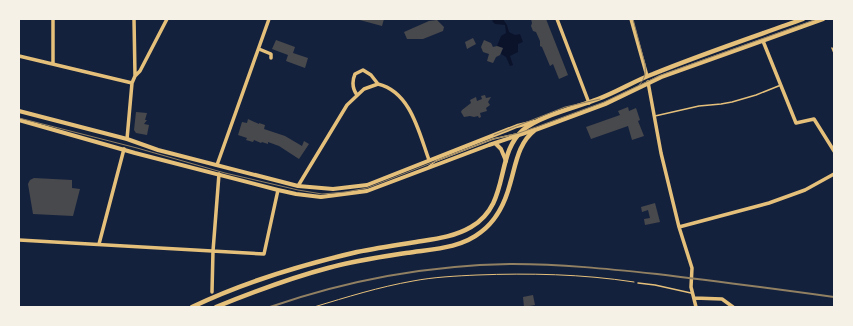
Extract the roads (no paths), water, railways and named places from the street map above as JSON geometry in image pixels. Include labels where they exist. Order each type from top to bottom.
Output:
[{"type":"main road","points":[[192,307],[249,283],[312,264],[357,252],[452,236],[465,230],[480,220],[492,206],[500,186],[510,149],[518,135],[534,122],[589,103],[647,76],[803,19]]},
{"type":"main road","points":[[216,307],[259,290],[328,267],[445,247],[473,238],[490,225],[497,215],[506,197],[520,149],[526,138],[536,129],[605,104],[648,82],[823,19]]},
{"type":"street","points":[[53,19],[53,64]]},
{"type":"street","points":[[127,139],[132,84],[135,76],[134,19]]},
{"type":"street","points":[[135,76],[140,71],[167,19]]},
{"type":"street","points":[[212,292],[213,251],[219,174],[217,165],[269,19]]},
{"type":"street","points":[[557,19],[589,103]]},
{"type":"street","points":[[631,19],[647,76]]},
{"type":"street","points":[[763,41],[796,123],[814,119],[834,151]]},
{"type":"street","points":[[259,49],[271,54],[271,58]]},
{"type":"street","points":[[19,56],[132,84]]},
{"type":"street","points":[[357,95],[354,91],[352,80],[355,74],[363,70],[371,75],[378,84]]},
{"type":"street","points":[[648,82],[661,153],[679,227],[692,268],[692,287],[696,307]]},
{"type":"street","points":[[298,186],[347,105],[364,89],[378,84],[387,86],[399,95],[408,107],[429,160]]},
{"type":"street","points":[[19,111],[127,139],[158,150],[298,186],[333,189],[367,185],[517,126],[534,122]]},
{"type":"street","points":[[19,120],[278,190],[321,197],[367,191],[536,129]]},
{"type":"street","points":[[494,144],[501,149],[506,161]]},
{"type":"street","points":[[99,244],[124,149]]},
{"type":"street","points":[[679,227],[770,203],[805,190],[834,174]]},
{"type":"street","points":[[19,240],[264,254],[278,190]]},
{"type":"street","points":[[694,298],[722,299],[733,307]]},
{"type":"lane","points":[[832,48],[834,53]]},
{"type":"lane","points":[[654,116],[699,106],[721,104],[756,95],[781,85]]},
{"type":"lane","points":[[423,170],[436,161],[493,139],[518,135]]},
{"type":"lane","points":[[638,283],[693,293]]},
{"type":"water","points":[[494,19],[503,19],[509,32],[515,35],[520,34],[523,42],[518,44],[518,52],[510,56],[513,65],[510,66],[506,57],[501,54],[503,48],[497,46],[501,36],[506,33],[505,25],[495,24],[492,21]]},
{"type":"tram line","points":[[633,19],[645,64],[645,76],[639,85]]},
{"type":"tram line","points":[[19,118],[137,148],[225,173],[298,190],[322,194],[345,192],[367,188],[493,139],[519,133],[539,126],[604,102],[661,75],[817,19]]},
{"type":"tram line","points":[[494,135],[565,107],[600,99]]},
{"type":"railway","points":[[270,307],[329,289],[390,276],[451,267],[513,264],[567,266],[639,272],[834,297]]}]
